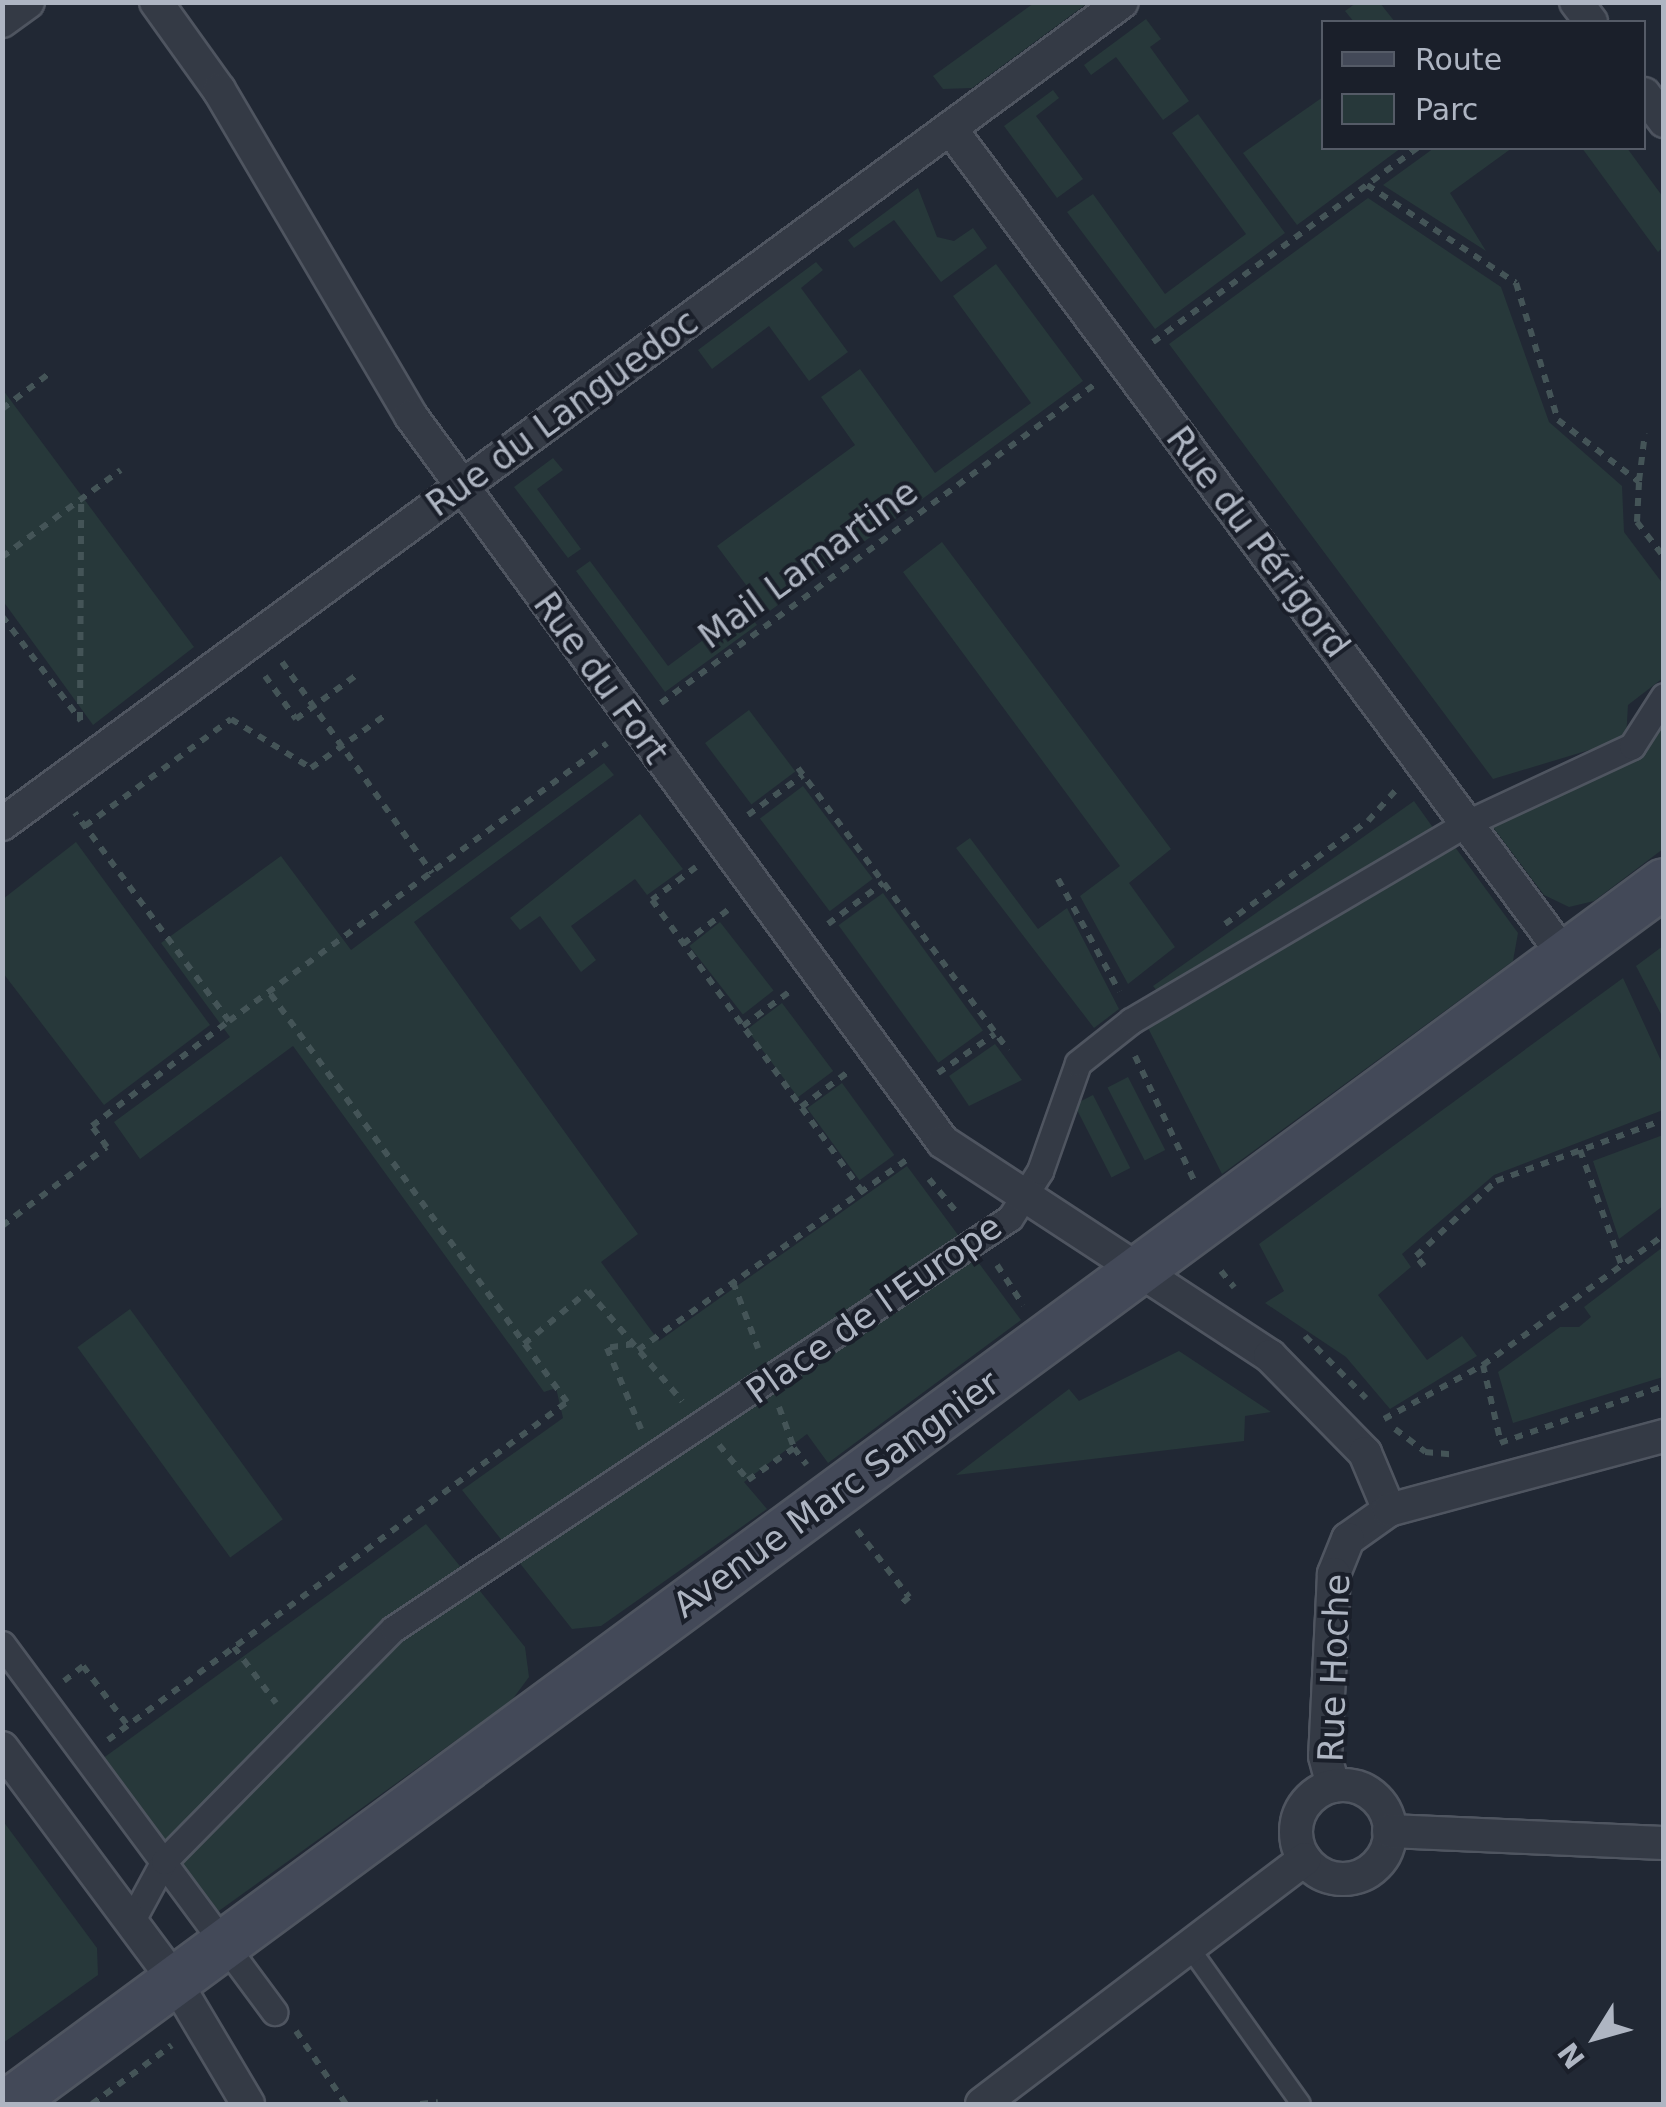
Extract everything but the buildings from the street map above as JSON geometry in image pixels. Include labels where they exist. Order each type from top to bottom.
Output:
[{"type":"main road","name":"Avenue Marc Sangnier","points":[[8,2104],[1664,883]]},
{"type":"street","points":[[2,22],[28,2]]},
{"type":"street","name":"Rue du Fort","points":[[156,2],[461,487],[943,1142],[1021,1198],[1138,1270]]},
{"type":"street","name":"Rue du Languedoc","points":[[2,824],[1122,2]]},
{"type":"street","points":[[1646,97],[1664,121]]},
{"type":"street","name":"Rue du Périgord","points":[[950,128],[1565,956]]},
{"type":"street","name":"Place de l'Europe","points":[[131,1922],[164,1861],[393,1629],[704,1427],[979,1239],[1021,1198],[1078,1062],[1127,1010],[1467,823],[1632,746],[1664,696]]},
{"type":"street","points":[[1138,1270],[1313,1392],[1364,1453],[1389,1510],[1664,1436]]},
{"type":"street","name":"Rue Hoche","points":[[1333,1786],[1324,1756],[1334,1574],[1348,1540],[1389,1510]]},
{"type":"street","points":[[2,1644],[274,2012]]},
{"type":"street","points":[[2,1748],[175,1981],[248,2104]]},
{"type":"street","points":[[1333,1786],[1372,1796],[1390,1832],[1382,1857],[1362,1874],[1326,1876],[1305,1860],[1299,1815],[1333,1786]]},
{"type":"street","points":[[1390,1832],[1664,1843]]},
{"type":"street","points":[[982,2104],[1187,1944],[1305,1860]]},
{"type":"lane","points":[[1187,1944],[1301,2104]]},
{"type":"path","name":"Mail Lamartine","points":[[2,1226],[107,1147],[92,1126],[1414,150]]},
{"type":"path","points":[[1366,184],[1516,284],[1558,420],[1638,482]]},
{"type":"path","points":[[2,408],[50,373]]},
{"type":"path","points":[[1645,433],[1638,482],[1638,522],[1664,557]]},
{"type":"path","points":[[2,557],[122,470]]},
{"type":"path","points":[[80,720],[82,499]]},
{"type":"path","points":[[2,616],[103,750]]},
{"type":"path","points":[[252,640],[296,719],[358,674]]},
{"type":"path","points":[[252,640],[314,706],[432,873]]},
{"type":"path","points":[[85,826],[231,719],[311,768],[387,714]]},
{"type":"path","points":[[748,815],[800,772],[1008,1050]]},
{"type":"path","points":[[54,786],[230,1022]]},
{"type":"path","points":[[1220,928],[1368,821],[1396,790]]},
{"type":"path","points":[[696,867],[652,900],[862,1191]]},
{"type":"path","points":[[1058,879],[1127,1010],[1135,1058],[1216,1213]]},
{"type":"path","points":[[828,924],[883,883]]},
{"type":"path","points":[[683,944],[728,910]]},
{"type":"path","points":[[1127,1010],[1138,986]]},
{"type":"path","points":[[87,1756],[567,1402],[269,992]]},
{"type":"path","points":[[743,1026],[789,992]]},
{"type":"path","points":[[938,1073],[995,1034]]},
{"type":"path","points":[[801,1106],[848,1072]]},
{"type":"path","points":[[1424,1266],[1416,1256],[1496,1181],[1664,1120]]},
{"type":"path","points":[[1580,1150],[1621,1264]]},
{"type":"path","points":[[654,1458],[607,1348],[636,1347],[910,1156],[979,1239],[1046,1339]]},
{"type":"path","points":[[1387,1422],[1483,1365],[1664,1235]]},
{"type":"path","points":[[1221,1272],[1247,1304]]},
{"type":"path","points":[[524,1344],[588,1290],[748,1480],[794,1448],[909,1597],[902,1603]]},
{"type":"path","points":[[1296,1332],[1387,1422],[1425,1452],[1466,1449]]},
{"type":"path","points":[[1483,1365],[1500,1438],[1483,1444]]},
{"type":"path","points":[[234,1647],[295,1728]]},
{"type":"path","points":[[42,1696],[83,1666],[128,1726]]},
{"type":"path","points":[[92,2104],[172,2046]]},
{"type":"path","points":[[420,2104],[438,2102]]},
{"type":"green space","points":[[1034,3],[1085,5],[972,88],[943,89],[933,76]]},
{"type":"green space","points":[[1356,3],[1380,3],[1393,20],[1352,20],[1345,11]]},
{"type":"green space","points":[[1146,19],[1161,39],[1150,47],[1189,101],[1163,120],[1116,57],[1091,75],[1084,65]]},
{"type":"green space","points":[[1053,90],[1059,98],[1036,116],[1083,179],[1057,198],[1004,126]]},
{"type":"green space","points":[[1321,98],[1321,150],[1398,150],[1297,225],[1243,153]]},
{"type":"green space","points":[[1198,114],[1285,233],[1155,329],[1067,212],[1093,194],[1165,294],[1246,234],[1172,133]]},
{"type":"green space","points":[[1431,150],[1509,150],[1450,193],[1486,251],[1383,185]]},
{"type":"green space","points":[[1583,150],[1628,150],[1663,197],[1663,247],[1658,252]]},
{"type":"green space","points":[[918,188],[937,237],[954,241],[973,228],[987,248],[941,282],[894,220],[854,248],[848,240]]},
{"type":"green space","points":[[1368,198],[1501,287],[1549,422],[1622,486],[1624,532],[1663,584],[1663,678],[1628,705],[1626,739],[1493,779],[1169,344]]},
{"type":"green space","points":[[816,262],[823,270],[801,288],[848,352],[809,381],[769,326],[712,369],[698,350]]},
{"type":"green space","points":[[996,264],[1083,381],[767,613],[717,546],[855,445],[821,397],[860,369],[935,473],[1031,403],[953,296]]},
{"type":"green space","points":[[3,390],[194,647],[93,725],[3,601]]},
{"type":"green space","points":[[553,458],[563,470],[537,489],[581,549],[568,558],[514,487]]},
{"type":"green space","points":[[942,542],[1171,849],[1129,883],[1175,947],[1128,984],[1080,896],[1120,866],[903,572]]},
{"type":"green space","points":[[590,561],[668,666],[745,609],[757,625],[665,692],[576,571]]},
{"type":"green space","points":[[749,710],[795,771],[751,805],[705,743]]},
{"type":"green space","points":[[1663,717],[1663,849],[1594,901],[1569,907],[1544,895],[1489,822],[1641,756]]},
{"type":"green space","points":[[604,763],[614,775],[414,922],[638,1234],[601,1262],[659,1341],[907,1166],[1021,1320],[828,1463],[807,1434],[744,1482],[767,1509],[601,1626],[572,1629],[462,1490],[563,1418],[556,1388],[544,1392],[293,1046],[140,1159],[114,1122],[230,1037],[161,943],[281,856],[351,950]]},
{"type":"green space","points":[[803,786],[873,879],[830,911],[760,818]]},
{"type":"green space","points":[[1414,801],[1434,829],[1158,992],[1153,986]]},
{"type":"green space","points":[[640,814],[683,869],[647,895],[635,879],[571,926],[596,960],[581,972],[540,916],[520,930],[510,918]]},
{"type":"green space","points":[[970,838],[1038,929],[1067,908],[1119,1009],[1094,1028],[956,848]]},
{"type":"green space","points":[[76,842],[210,1025],[104,1105],[3,973],[3,899]]},
{"type":"green space","points":[[1455,847],[1518,933],[1513,961],[1222,1174],[1146,1024]]},
{"type":"green space","points":[[883,893],[983,1031],[938,1063],[839,925]]},
{"type":"green space","points":[[720,922],[774,991],[743,1015],[689,946]]},
{"type":"green space","points":[[1663,946],[1663,1018],[1636,966]]},
{"type":"green space","points":[[1623,978],[1663,1065],[1663,1110],[1494,1175],[1402,1254],[1411,1267],[1378,1295],[1427,1360],[1462,1336],[1477,1356],[1390,1409],[1346,1357],[1265,1303],[1284,1291],[1259,1244]]},
{"type":"green space","points":[[782,1003],[833,1071],[798,1097],[747,1029]]},
{"type":"green space","points":[[995,1044],[1022,1080],[969,1106],[949,1076]]},
{"type":"green space","points":[[1128,1077],[1165,1150],[1145,1161],[1108,1087]]},
{"type":"green space","points":[[842,1083],[894,1155],[860,1180],[807,1108]]},
{"type":"green space","points":[[1093,1095],[1130,1168],[1112,1178],[1074,1105]]},
{"type":"green space","points":[[1663,1135],[1663,1206],[1619,1239],[1593,1161]]},
{"type":"green space","points":[[1663,1247],[1663,1377],[1513,1423],[1498,1372],[1560,1327],[1579,1327],[1591,1317],[1584,1307]]},
{"type":"green space","points":[[130,1309],[283,1519],[230,1558],[77,1347]]},
{"type":"green space","points":[[1179,1351],[1271,1412],[1245,1416],[1244,1441],[956,1475],[1069,1389],[1079,1401]]},
{"type":"green space","points":[[426,1524],[525,1647],[529,1677],[512,1700],[216,1913],[102,1759]]},
{"type":"green space","points":[[3,1821],[97,1948],[98,1975],[3,2043]]}]
